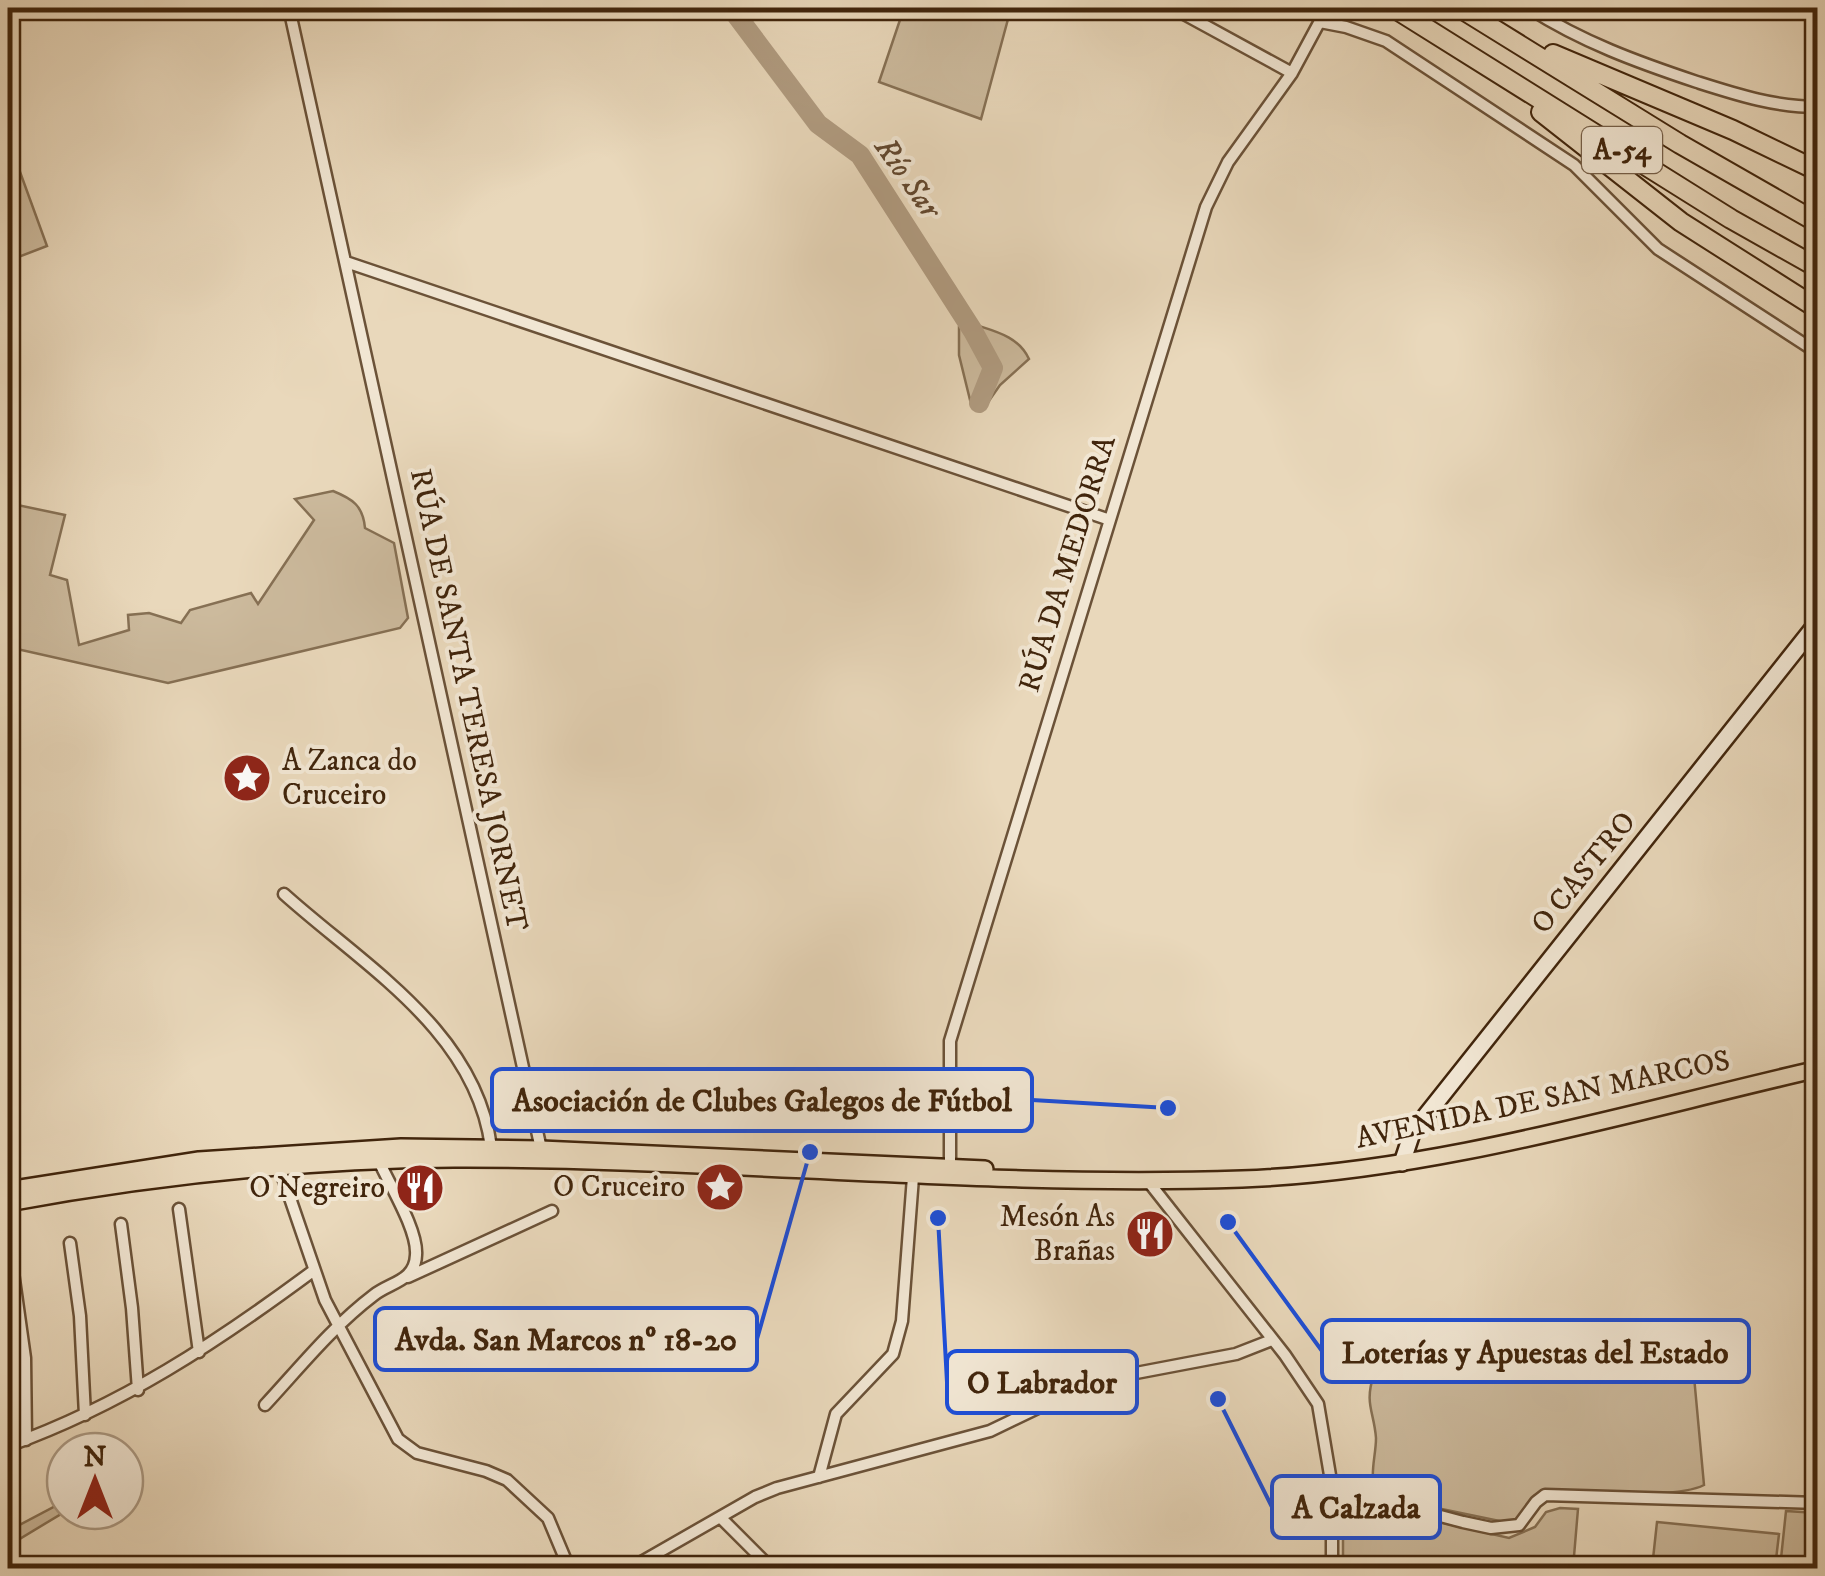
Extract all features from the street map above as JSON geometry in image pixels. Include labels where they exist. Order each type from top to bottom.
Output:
[{"type":"highway","name":"A-54","points":[[1394,8],[1684,190],[1818,268]]},
{"type":"highway","name":"A-54","points":[[1460,8],[1818,224]]},
{"type":"highway","points":[[1468,8],[1530,44],[1733,130],[1818,171]]},
{"type":"highway","points":[[1428,28],[1682,222],[1818,309]]},
{"type":"main road","name":"AVENIDA DE SAN MARCOS","points":[[371,1152],[450,1159],[978,1178],[1262,1178],[1402,1163],[1818,1069]]},
{"type":"main road","name":"AVENIDA DE SAN MARCOS","points":[[371,1152],[491,1147],[950,1166],[1098,1180]]},
{"type":"main road","points":[[450,1159],[473,1153],[530,1154],[541,1149],[550,1155],[629,1158],[667,1166]]},
{"type":"main road","points":[[8,1190],[199,1160],[371,1152]]},
{"type":"main road","points":[[8,1204],[162,1177],[242,1168],[282,1174],[300,1164],[371,1152]]},
{"type":"main road","points":[[282,1174],[286,1158],[371,1152]]},
{"type":"main road","points":[[199,1160],[268,1160],[282,1174]]},
{"type":"main road","points":[[914,1176],[950,1166],[956,1172],[978,1178]]},
{"type":"street","name":"RÚA DE SANTA TERESA JORNET","points":[[289,8],[541,1149]]},
{"type":"street","points":[[1173,8],[1292,73]]},
{"type":"street","points":[[1528,8],[1626,59],[1760,102],[1818,107]]},
{"type":"street","name":"RÚA DA MEDORRA","points":[[950,1166],[950,1040],[1206,207],[1228,162],[1292,73],[1326,9]]},
{"type":"street","points":[[1320,22],[1346,26],[1386,41],[1574,165],[1658,250],[1818,353]]},
{"type":"street","points":[[346,262],[1108,519]]},
{"type":"street","name":"O CASTRO","points":[[1402,1163],[1412,1133],[1818,622]]},
{"type":"street","points":[[284,894],[408,998],[443,1039],[473,1082],[488,1120],[491,1147]]},
{"type":"street","points":[[371,1152],[416,1247],[414,1267],[407,1278]]},
{"type":"street","points":[[282,1174],[313,1271],[380,1408],[403,1445],[417,1453],[506,1480],[548,1518],[569,1568]]},
{"type":"street","points":[[819,1478],[836,1414],[894,1354],[902,1321],[914,1176]]},
{"type":"street","points":[[1148,1181],[1318,1404],[1332,1488],[1332,1568]]},
{"type":"street","points":[[179,1210],[199,1352]]},
{"type":"street","points":[[266,1406],[338,1323],[379,1291],[552,1211]]},
{"type":"street","points":[[120,1224],[138,1390]]},
{"type":"street","points":[[70,1243],[80,1316],[85,1415]]},
{"type":"street","points":[[10,1251],[25,1358],[26,1440]]},
{"type":"street","points":[[8,1446],[138,1390],[313,1271]]},
{"type":"street","points":[[631,1568],[755,1496],[990,1431],[1094,1381],[1236,1354],[1272,1340]]},
{"type":"street","points":[[1332,1488],[1491,1528],[1519,1525],[1545,1495],[1818,1503]]},
{"type":"street","points":[[720,1518],[770,1568]]},
{"type":"shaded area","points":[[904,8],[1011,8],[981,119],[879,82]]},
{"type":"shaded area","points":[[8,139],[47,246],[8,261]]},
{"type":"shaded area","points":[[970,323],[1012,339],[1029,359],[1000,385],[984,408],[976,410],[971,404],[959,355],[959,327]]},
{"type":"shaded area","points":[[333,491],[356,504],[365,528],[394,543],[408,618],[400,628],[168,683],[8,647],[8,503],[65,515],[50,575],[67,580],[79,645],[129,630],[128,615],[149,613],[181,623],[190,610],[251,593],[258,604],[314,520],[295,499]]},
{"type":"shaded area","points":[[1680,1329],[1690,1333],[1704,1485],[1691,1490],[1651,1493],[1544,1491],[1534,1496],[1528,1512],[1509,1523],[1432,1507],[1374,1487],[1376,1438],[1370,1400],[1374,1374],[1444,1372]]},
{"type":"shaded area","points":[[1343,1500],[1509,1538],[1535,1527],[1546,1512],[1578,1509],[1573,1568],[1343,1568]]},
{"type":"shaded area","points":[[1786,1511],[1817,1513],[1817,1568],[1780,1568]]},
{"type":"shaded area","points":[[45,1512],[45,1524],[8,1546],[8,1531]]},
{"type":"shaded area","points":[[1657,1522],[1779,1534],[1775,1568],[1652,1568]]},
{"type":"waterway","name":"Río Sar","points":[[731,8],[818,124],[860,155],[973,331],[993,368],[979,403]]},
{"type":"place","name":"A Zanca do Cruceiro","points":[[247,778]]},
{"type":"place","name":"Asociación de Clubes Galegos de Fútbol","points":[[1168,1108]]},
{"type":"place","name":"Avda. San Marcos nº 18-20","points":[[810,1152]]},
{"type":"place","name":"O Cruceiro","points":[[720,1187]]},
{"type":"place","name":"O Negreiro","points":[[420,1188]]},
{"type":"place","name":"O Labrador","points":[[938,1218]]},
{"type":"place","name":"Loterías y Apuestas del Estado","points":[[1228,1222]]},
{"type":"place","name":"Mesón As Brañas","points":[[1150,1234]]},
{"type":"place","name":"A Calzada","points":[[1218,1399]]}]
